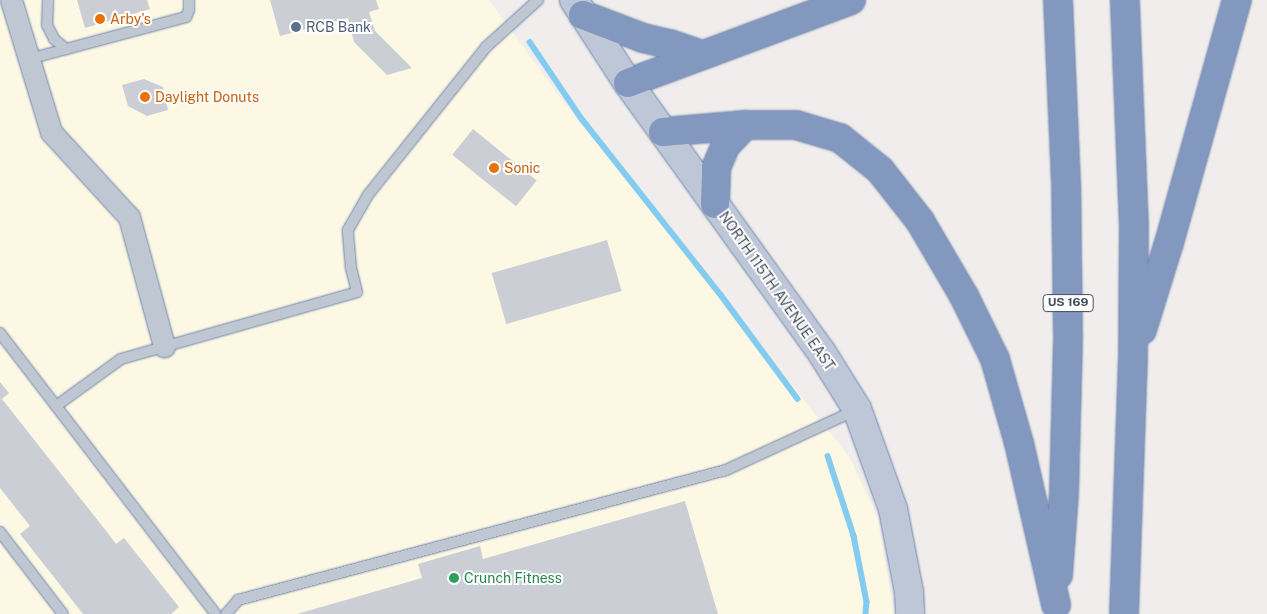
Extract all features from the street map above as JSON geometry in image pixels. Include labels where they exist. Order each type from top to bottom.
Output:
[{"type":"highway","points":[[628,83],[851,0]]},
{"type":"highway","name":"US 169","points":[[1056,610],[1064,493],[1068,336],[1066,174],[1058,0]]},
{"type":"highway","points":[[1124,614],[1133,358],[1134,228],[1125,0]]},
{"type":"highway","points":[[1133,358],[1169,243],[1237,0]]},
{"type":"highway","points":[[578,7],[643,38],[670,44],[702,55]]},
{"type":"highway","points":[[715,204],[716,168],[726,145],[745,125]]},
{"type":"highway","points":[[663,132],[745,125],[796,125],[840,138],[880,170],[920,221],[964,296],[995,359],[1019,443],[1056,610]]},
{"type":"street","points":[[11,0],[51,132],[129,217],[164,346]]},
{"type":"street","name":"NORTH 115TH AVENUE EAST","points":[[578,7],[628,83],[822,353],[857,409],[893,509],[909,592],[910,614]]},
{"type":"lane","points":[[48,0],[47,25],[54,39],[66,49]]},
{"type":"lane","points":[[29,59],[186,17],[189,10],[189,0]]},
{"type":"lane","points":[[56,406],[121,359],[357,292],[351,268],[348,230],[368,195],[486,47],[538,0]]},
{"type":"lane","points":[[0,333],[216,614]]},
{"type":"lane","points":[[226,614],[238,600],[726,470],[857,409]]},
{"type":"lane","points":[[0,532],[63,614]]},
{"type":"shaded area","points":[[0,0],[489,0],[563,101],[849,456],[878,519],[894,614],[0,614]]},
{"type":"building","name":"Arby's","points":[[77,0],[147,0],[150,9],[85,28]]},
{"type":"building","points":[[270,0],[376,0],[379,9],[369,12],[375,31],[412,68],[387,75],[354,42],[348,18],[280,36]]},
{"type":"building","name":"Daylight Donuts","points":[[144,79],[163,87],[168,110],[147,116],[128,106],[122,85]]},
{"type":"building","name":"Sonic","points":[[473,129],[537,181],[516,206],[452,155]]},
{"type":"building","points":[[607,240],[622,291],[506,324],[492,273]]},
{"type":"building","points":[[0,382],[9,393],[2,399],[116,544],[124,538],[179,607],[171,614],[83,614],[20,534],[30,526],[0,488]]},
{"type":"building","points":[[685,501],[718,614],[297,614],[422,578],[418,564],[480,546],[483,559]]},
{"type":"waterway","points":[[530,42],[582,119],[721,295],[798,399]]},
{"type":"waterway","points":[[828,456],[854,536],[867,602],[866,614]]},
{"type":"place","name":"Arby's","points":[[100,19]]},
{"type":"place","name":"RCB Bank","points":[[296,27]]},
{"type":"place","name":"Daylight Donuts","points":[[145,97]]},
{"type":"place","name":"Sonic","points":[[494,168]]},
{"type":"place","name":"Crunch Fitness","points":[[454,578]]}]
